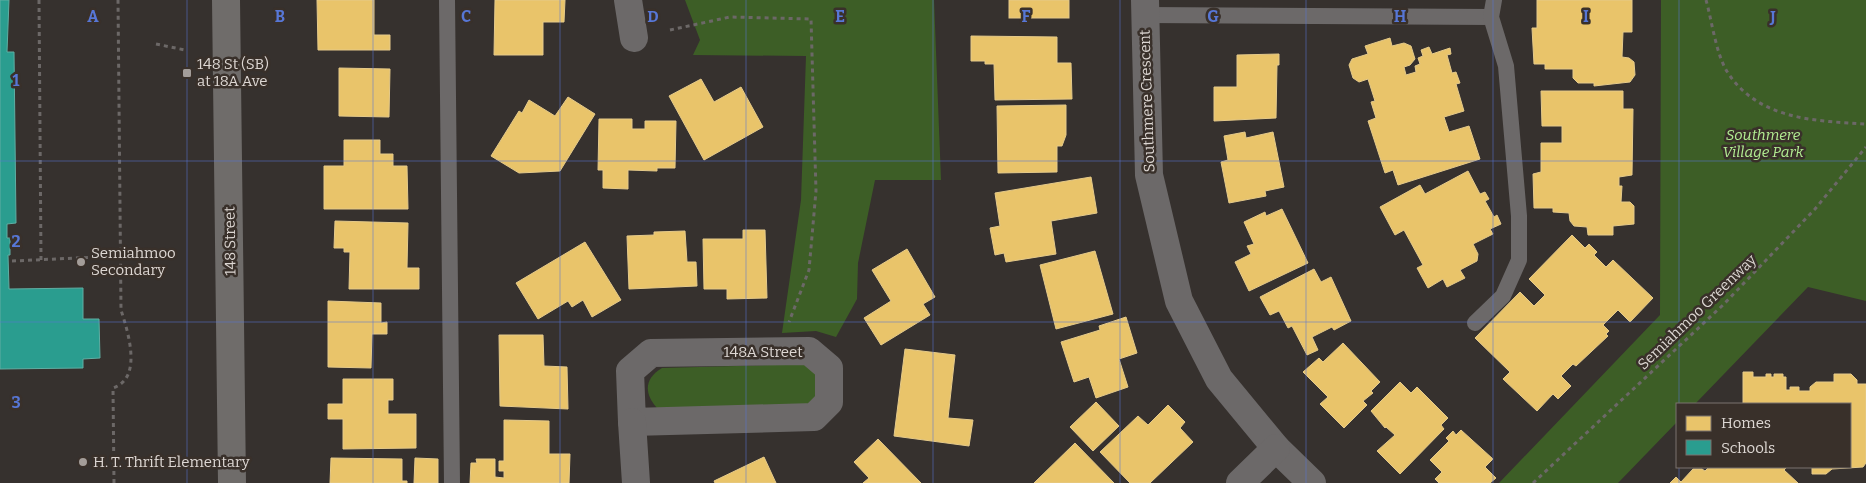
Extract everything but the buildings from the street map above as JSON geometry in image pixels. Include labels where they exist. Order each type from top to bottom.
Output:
[{"type":"main road","name":"148 Street","points":[[226,0],[232,483]]},
{"type":"street","points":[[628,0],[634,38]]},
{"type":"street","name":"Southmere Crescent","points":[[1145,8],[1148,176],[1179,301],[1219,379],[1276,448],[1312,483]]},
{"type":"street","name":"148A Street","points":[[632,422],[814,417],[829,402],[829,368],[809,351],[651,353],[630,371],[632,422],[636,483]]},
{"type":"street","points":[[1240,483],[1276,448]]},
{"type":"lane","points":[[447,0],[452,483]]},
{"type":"lane","points":[[1476,323],[1503,296],[1519,260],[1519,216],[1506,66],[1491,16],[1494,0]]},
{"type":"lane","points":[[1145,8],[1491,16]]},
{"type":"path","points":[[39,0],[41,260]]},
{"type":"path","points":[[114,483],[113,388],[122,385],[127,379],[131,345],[121,310],[118,0]]},
{"type":"path","points":[[1706,0],[1727,72],[1743,91],[1760,104],[1780,114],[1827,122],[1866,124]]},
{"type":"path","points":[[670,30],[730,17],[811,20],[816,190],[809,270],[779,350]]},
{"type":"path","points":[[156,44],[185,50]]},
{"type":"path","name":"Semiahmoo Greenway","points":[[1533,483],[1723,305],[1815,208],[1866,146]]},
{"type":"path","points":[[12,260],[120,256]]},
{"type":"green space","points":[[685,0],[934,0],[941,180],[875,180],[858,263],[857,299],[836,337],[816,331],[782,333],[801,200],[806,56],[693,55],[700,40]]},
{"type":"green space","name":"Southmere Village Park","points":[[1661,0],[1866,0],[1866,301],[1808,287],[1696,403],[1676,403],[1676,423],[1618,483],[1499,483],[1660,315]]},
{"type":"green space","points":[[807,364],[817,368],[817,404],[657,408],[648,392],[649,382],[656,372],[662,368]]},
{"type":"place","name":"148 St (SB) at 18A Ave","points":[[187,73]]},
{"type":"place","name":"Semiahmoo Secondary","points":[[81,262]]},
{"type":"place","name":"H. T. Thrift Elementary","points":[[83,462]]}]
